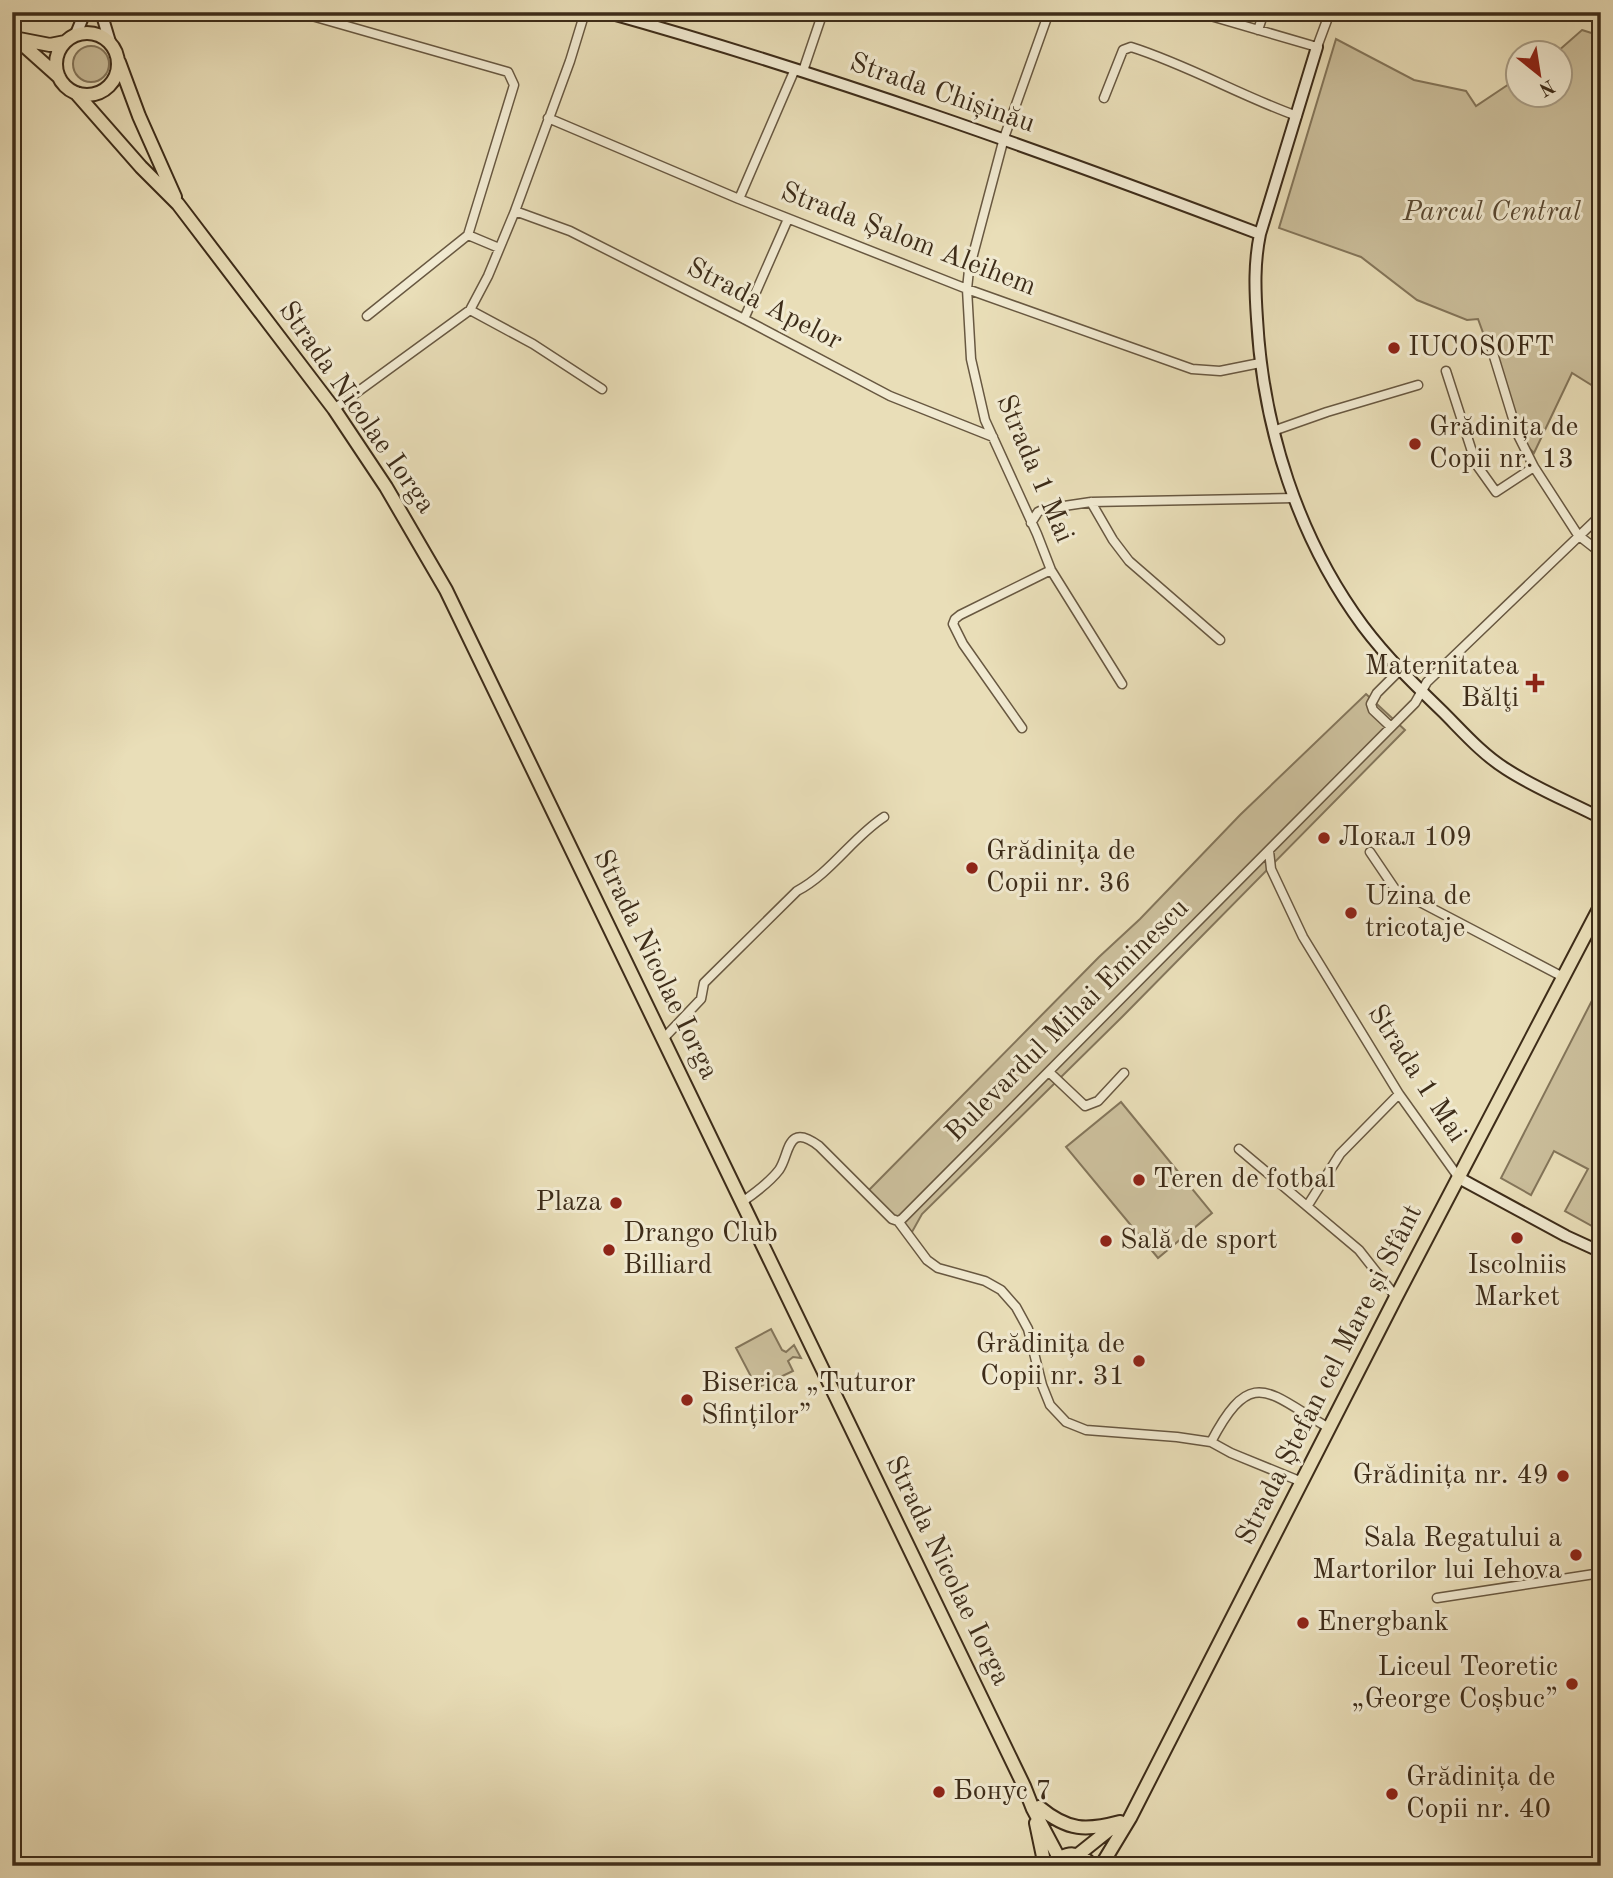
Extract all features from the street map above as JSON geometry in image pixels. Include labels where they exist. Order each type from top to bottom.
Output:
[{"type":"main road","points":[[94,33],[110,41],[114,47],[119,61],[113,82],[97,94],[76,93],[68,89],[59,77],[14,37],[43,44],[94,33]]},
{"type":"main road","points":[[59,77],[56,59],[71,38]]},
{"type":"main road","name":"Strada Nicolae Iorga","points":[[119,61],[144,128],[178,204]]},
{"type":"main road","name":"Strada Nicolae Iorga","points":[[76,93],[141,167],[178,204],[334,410],[386,487],[446,590],[1024,1786],[1065,1858],[1087,1859],[1092,1866]]},
{"type":"main road","name":"Strada Ștefan cel Mare și Sfânt","points":[[1101,1866],[1601,905]]},
{"type":"main road","points":[[1036,1808],[1059,1822],[1077,1828],[1100,1828],[1125,1820]]},
{"type":"main road","points":[[1036,1808],[1045,1866]]},
{"type":"main road","points":[[1065,1858],[1125,1820]]},
{"type":"street","points":[[71,38],[85,12]]},
{"type":"street","points":[[101,12],[110,41]]},
{"type":"street","points":[[298,12],[508,72],[514,85],[468,235],[367,316]]},
{"type":"street","points":[[334,410],[470,310],[515,211],[585,12]]},
{"type":"street","name":"Strada Chișinău","points":[[605,12],[799,70],[1004,138],[1260,234]]},
{"type":"street","points":[[738,199],[799,70],[823,12]]},
{"type":"street","name":"Strada 1 Mai","points":[[1049,12],[1004,138],[969,270],[967,289],[973,372],[985,420],[1051,570],[1122,684]]},
{"type":"street","points":[[1197,12],[1317,47]]},
{"type":"street","points":[[1258,30],[1264,12]]},
{"type":"street","points":[[1330,12],[1260,234],[1255,276],[1260,363],[1273,431],[1294,498],[1318,552],[1343,596],[1400,670],[1470,739],[1506,769],[1601,818]]},
{"type":"street","points":[[1104,98],[1123,50],[1131,47],[1226,84],[1266,105],[1297,116]]},
{"type":"street","name":"Strada Șalom Aleihem","points":[[548,118],[738,199],[967,289],[1192,369],[1220,371],[1260,363]]},
{"type":"street","name":"Strada Apelor","points":[[515,211],[570,231],[890,396],[993,438]]},
{"type":"street","points":[[744,319],[788,219]]},
{"type":"street","points":[[468,235],[499,248]]},
{"type":"street","points":[[470,310],[533,344],[602,389]]},
{"type":"street","points":[[1492,350],[1518,435],[1534,467],[1578,535],[1601,553]]},
{"type":"street","points":[[1446,370],[1476,464],[1496,492],[1534,467]]},
{"type":"street","points":[[1273,431],[1418,385]]},
{"type":"street","points":[[1031,523],[1038,512],[1044,509],[1091,502],[1294,498]]},
{"type":"street","points":[[1091,502],[1112,540],[1129,561],[1220,640]]},
{"type":"street","name":"Bulevardul Mihai Eminescu","points":[[898,1221],[926,1196],[1415,703],[1420,690],[1601,515]]},
{"type":"street","points":[[1023,728],[963,644],[953,624],[960,615],[1051,570]]},
{"type":"street","points":[[1391,727],[1373,710],[1371,704],[1377,693],[1400,670]]},
{"type":"street","points":[[663,1039],[701,999],[704,983],[797,891],[814,882],[871,825],[884,817]]},
{"type":"street","name":"Strada 1 Mai","points":[[1269,850],[1271,869],[1303,937],[1399,1094],[1459,1178],[1601,1252]]},
{"type":"street","points":[[1370,852],[1395,889],[1563,977]]},
{"type":"street","points":[[1049,1072],[1085,1106],[1098,1101],[1124,1073]]},
{"type":"street","points":[[1308,1205],[1340,1154],[1399,1094]]},
{"type":"street","points":[[741,1202],[778,1171],[787,1146],[793,1140],[811,1140],[892,1219],[898,1221],[927,1260],[938,1268],[985,1281],[1001,1290],[1016,1307],[1028,1329],[1042,1385],[1050,1405],[1066,1422],[1086,1430],[1211,1442],[1302,1482]]},
{"type":"street","points":[[1239,1149],[1359,1250],[1396,1297]]},
{"type":"street","points":[[1211,1442],[1225,1415],[1254,1391],[1274,1396],[1329,1428]]},
{"type":"street","points":[[1437,1598],[1601,1573]]},
{"type":"green space","name":"Parcul Central","points":[[1582,30],[1601,36],[1601,391],[1572,373],[1534,453],[1523,442],[1478,319],[1467,320],[1417,300],[1361,257],[1279,228],[1336,39],[1414,80],[1466,91],[1476,106],[1504,87],[1504,108],[1574,108],[1573,38]]},
{"type":"green space","points":[[91,46],[104,51],[109,64],[104,77],[91,82],[78,77],[73,64],[78,51]]},
{"type":"green space","points":[[1366,694],[1405,730],[1123,1016],[922,1214],[912,1232],[868,1191],[1240,815]]},
{"type":"green space","points":[[1601,983],[1601,1231],[1565,1211],[1588,1169],[1554,1151],[1531,1195],[1501,1178]]},
{"type":"green space","name":"Teren de fotbal","points":[[1121,1102],[1212,1213],[1158,1258],[1066,1147]]},
{"type":"green space","points":[[771,1329],[782,1350],[786,1352],[794,1345],[801,1358],[793,1357],[788,1361],[793,1371],[757,1388],[736,1348]]},
{"type":"place","name":"IUCOSOFT","points":[[1394,348]]},
{"type":"place","name":"Grădinița de Copii nr. 13","points":[[1415,444]]},
{"type":"place","name":"Maternitatea Bălţi","points":[[1535,683]]},
{"type":"place","name":"Локал 109","points":[[1324,838]]},
{"type":"place","name":"Grădinița de Copii nr. 36","points":[[972,868]]},
{"type":"place","name":"Uzina de tricotaje","points":[[1351,913]]},
{"type":"place","name":"Teren de fotbal","points":[[1139,1180]]},
{"type":"place","name":"Plaza","points":[[616,1203]]},
{"type":"place","name":"Iscolniis Market","points":[[1517,1238]]},
{"type":"place","name":"Sală de sport","points":[[1106,1241]]},
{"type":"place","name":"Drango Club Billiard","points":[[609,1250]]},
{"type":"place","name":"Grădinița de Copii nr. 31","points":[[1139,1361]]},
{"type":"place","name":"Biserica „Tuturor Sfinților”","points":[[687,1400]]},
{"type":"place","name":"Grădinița nr. 49","points":[[1563,1476]]},
{"type":"place","name":"Sala Regatului a Martorilor lui Iehova","points":[[1576,1555]]},
{"type":"place","name":"Energbank","points":[[1303,1623]]},
{"type":"place","name":"Liceul Teoretic „George Coșbuc”","points":[[1572,1684]]},
{"type":"place","name":"Бонус 7","points":[[939,1792]]},
{"type":"place","name":"Grădinița de Copii nr. 40","points":[[1392,1794]]}]
